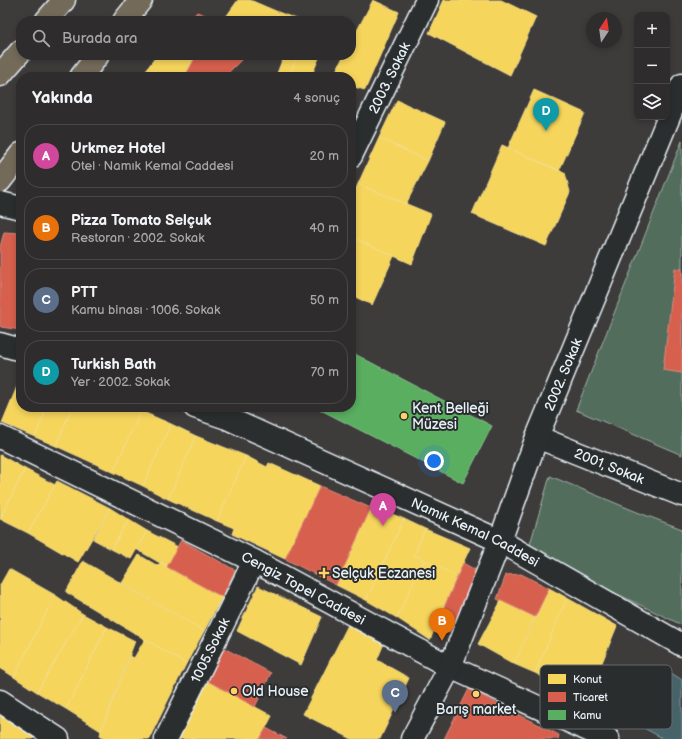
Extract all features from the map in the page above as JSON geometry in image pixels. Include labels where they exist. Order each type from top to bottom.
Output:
[{"type":"highway","points":[[50,16],[64,0]]},
{"type":"highway","points":[[128,16],[141,0]]},
{"type":"highway","points":[[0,75],[16,56]]},
{"type":"highway","points":[[85,72],[94,60]]},
{"type":"highway","points":[[0,181],[16,160]]},
{"type":"street","name":"2003. Sokak","points":[[356,146],[427,0]]},
{"type":"street","name":"2002. Sokak","points":[[412,739],[450,667],[500,541],[538,437],[682,85]]},
{"type":"street","points":[[0,203],[16,207]]},
{"type":"street","points":[[0,344],[16,349]]},
{"type":"street","name":"Namık Kemal Caddesi","points":[[230,412],[500,541],[682,645]]},
{"type":"street","name":"Cengiz Topel Caddesi","points":[[0,437],[254,561],[450,667],[540,708]]},
{"type":"street","name":"2001, Sokak","points":[[538,437],[682,495]]},
{"type":"street","name":"1005.Sokak","points":[[166,739],[254,561]]},
{"type":"street","points":[[0,701],[58,739]]},
{"type":"street","name":"Cengiz Topel Caddesi","points":[[586,729],[608,739]]},
{"type":"green space","points":[[682,141],[682,455],[576,410]]},
{"type":"green space","points":[[550,476],[682,529],[682,625],[528,551]]},
{"type":"water","points":[[672,674],[682,680],[682,739],[664,739],[646,729],[672,729]]},
{"type":"building: Konut","points":[[238,0],[250,0],[278,12],[277,16],[227,16]]},
{"type":"building: Konut","points":[[373,0],[399,12],[365,90],[356,87],[356,72],[336,72],[342,60],[356,60],[356,32]]},
{"type":"building: Konut","points":[[444,0],[501,0],[536,17],[510,75],[429,33]]},
{"type":"building: Konut","points":[[278,12],[288,16],[277,16]]},
{"type":"building: Konut","points":[[153,60],[194,60],[187,72],[145,72]]},
{"type":"building: Konut","points":[[282,60],[296,60],[290,72],[278,72]]},
{"type":"building: Konut","points":[[296,60],[318,60],[313,72],[290,72]]},
{"type":"building: Konut","points":[[534,90],[585,113],[559,171],[508,148]]},
{"type":"building: Konut","points":[[397,100],[445,122],[428,161],[379,138]]},
{"type":"building: Konut","points":[[379,138],[428,161],[406,204],[358,184]]},
{"type":"building: Konut","points":[[502,145],[565,173],[570,192],[546,246],[472,214]]},
{"type":"building: Konut","points":[[358,184],[431,214],[412,264],[356,239],[356,188]]},
{"type":"building: Konut","points":[[356,239],[394,256],[372,305],[356,297]]},
{"type":"building: Konut","points":[[16,389],[16,412],[45,412],[35,437],[2,423]]},
{"type":"building: Konut","points":[[45,412],[70,412],[56,446],[35,437]]},
{"type":"building: Konut","points":[[70,412],[141,412],[113,472],[56,446]]},
{"type":"building: Konut","points":[[141,412],[171,424],[143,486],[113,472]]},
{"type":"building: Konut","points":[[171,424],[196,436],[168,499],[143,486]]},
{"type":"building: Konut","points":[[196,436],[246,456],[217,521],[168,499]]},
{"type":"building: Konut","points":[[0,455],[25,469],[0,519]]},
{"type":"building: Konut","points":[[246,456],[267,467],[269,463],[320,486],[285,559],[232,534],[234,528],[217,521]]},
{"type":"building: Konut","points":[[25,469],[55,485],[28,533],[0,519]]},
{"type":"building: Konut","points":[[57,481],[110,508],[78,562],[28,533]]},
{"type":"building: Konut","points":[[371,505],[404,519],[366,600],[336,585]]},
{"type":"building: Konut","points":[[110,508],[129,520],[111,549],[93,539]]},
{"type":"building: Konut","points":[[404,519],[425,529],[414,555],[424,560],[397,618],[366,600]]},
{"type":"building: Konut","points":[[129,520],[147,531],[131,559],[111,549]]},
{"type":"building: Konut","points":[[425,529],[470,548],[457,576],[414,555]]},
{"type":"building: Konut","points":[[147,531],[178,547],[167,567],[136,549]]},
{"type":"building: Konut","points":[[139,555],[158,566],[161,562],[222,597],[204,631],[122,583]]},
{"type":"building: Konut","points":[[424,560],[457,576],[430,640],[397,618]]},
{"type":"building: Konut","points":[[83,561],[204,631],[186,664],[66,592]]},
{"type":"building: Konut","points":[[9,569],[55,595],[14,677],[0,668],[0,585]]},
{"type":"building: Konut","points":[[258,586],[322,617],[301,665],[237,631]]},
{"type":"building: Konut","points":[[549,588],[567,598],[535,673],[514,664]]},
{"type":"building: Konut","points":[[55,595],[83,614],[37,692],[14,677]]},
{"type":"building: Konut","points":[[567,598],[617,626],[601,665],[540,665],[540,676],[535,673]]},
{"type":"building: Konut","points":[[501,601],[535,617],[514,664],[478,644]]},
{"type":"building: Konut","points":[[83,614],[107,627],[66,709],[37,692]]},
{"type":"building: Konut","points":[[349,623],[385,641],[377,660],[409,678],[380,739],[352,739],[303,714]]},
{"type":"building: Konut","points":[[107,627],[135,641],[101,731],[66,709]]},
{"type":"building: Konut","points":[[145,639],[186,664],[149,739],[106,739],[100,735],[101,731],[130,656],[134,658]]},
{"type":"building: Konut","points":[[204,679],[272,716],[260,739],[178,739]]},
{"type":"building: Konut","points":[[0,713],[35,736],[33,739],[0,739]]},
{"type":"building: Ticaret","points":[[197,12],[208,16],[193,16]]},
{"type":"building: Ticaret","points":[[194,60],[241,60],[229,72],[188,72]]},
{"type":"building: Ticaret","points":[[4,232],[16,233],[16,329],[0,326],[0,247]]},
{"type":"building: Ticaret","points":[[675,268],[682,269],[682,373],[663,370]]},
{"type":"building: Ticaret","points":[[320,486],[371,508],[336,585],[285,559]]},
{"type":"building: Ticaret","points":[[181,540],[235,570],[222,597],[167,567]]},
{"type":"building: Ticaret","points":[[463,563],[479,572],[450,632],[436,626]]},
{"type":"building: Ticaret","points":[[521,574],[549,588],[535,617],[497,599],[506,575]]},
{"type":"building: Ticaret","points":[[220,646],[271,673],[255,707],[204,679]]},
{"type":"building: Ticaret","points":[[469,689],[540,725],[540,729],[547,729],[559,735],[558,739],[444,739]]},
{"type":"building: Ticaret","points":[[266,728],[287,739],[260,739]]},
{"type":"building: Kamu","name":"Kent Belleği Müzesi","points":[[356,355],[492,426],[463,483],[325,412],[356,412]]},
{"type":"place","name":"Turkish Bath","points":[[546,131]]},
{"type":"place","name":"Kent Belleği Müzesi","points":[[404,416]]},
{"type":"place","name":"Urkmez Hotel","points":[[383,526]]},
{"type":"place","name":"Selçuk Eczanesi","points":[[324,573]]},
{"type":"place","name":"Pizza Tomato Selçuk","points":[[442,641]]},
{"type":"place","name":"Old House","points":[[234,691]]},
{"type":"place","name":"Barış market","points":[[476,694]]},
{"type":"place","name":"PTT","points":[[395,713]]}]
